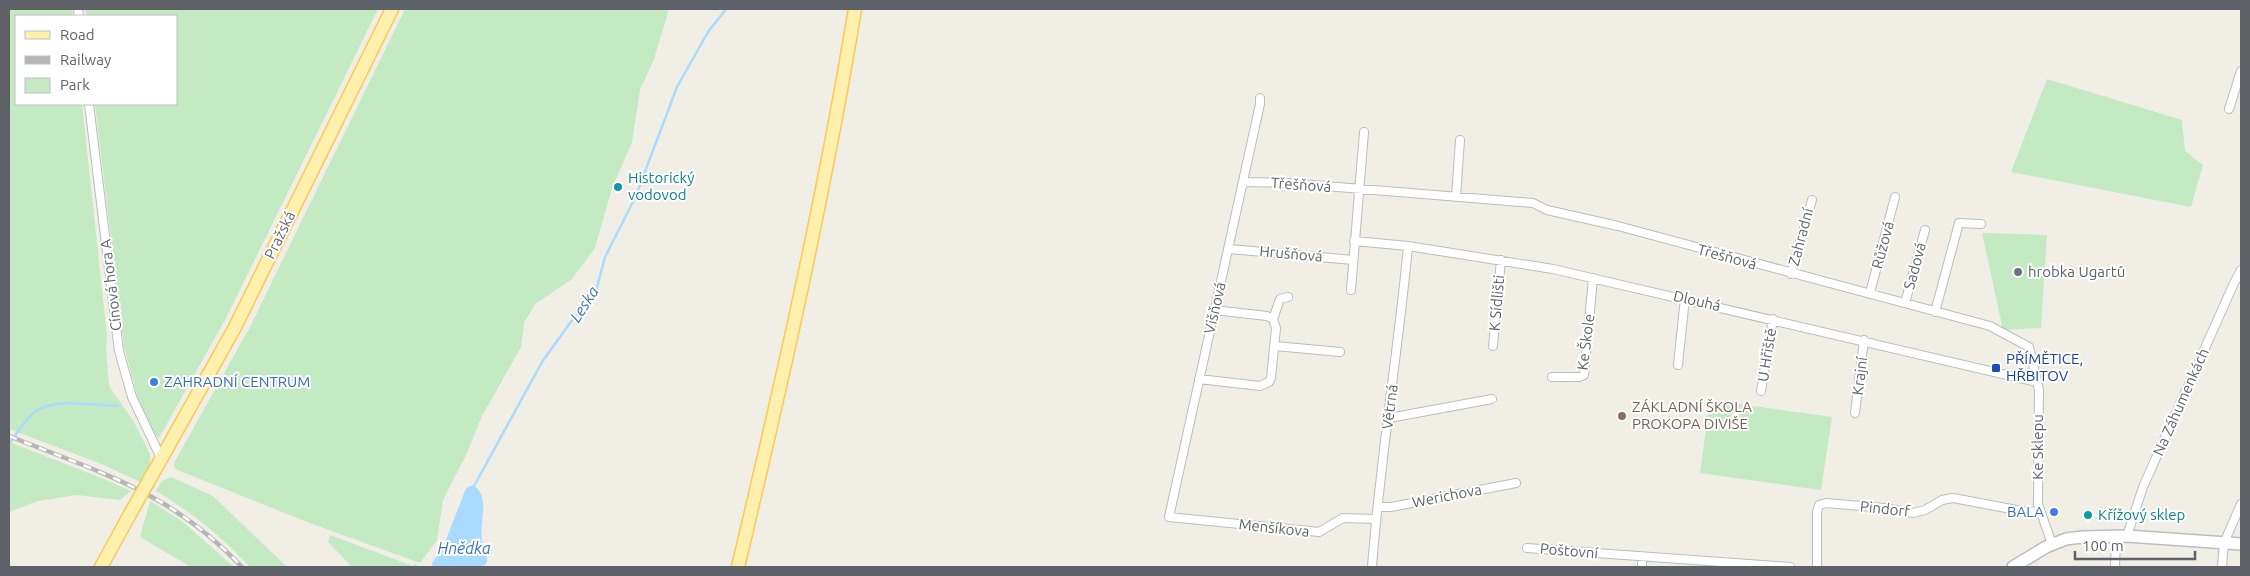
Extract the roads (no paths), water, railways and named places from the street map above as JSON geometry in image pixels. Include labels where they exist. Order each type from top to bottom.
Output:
[{"type":"main road","name":"Pražská","points":[[101,567],[234,330],[392,9]]},
{"type":"main road","points":[[738,567],[815,230],[855,9]]},
{"type":"main road","points":[[2013,567],[2037,551],[2052,544],[2082,537],[2122,536],[2241,544]]},
{"type":"street","points":[[2229,108],[2241,71]]},
{"type":"street","name":"Višňová","points":[[1169,517],[1244,182],[1260,98]]},
{"type":"street","name":"Cínová hora A","points":[[89,105],[119,351],[132,397],[159,463]]},
{"type":"street","points":[[1351,290],[1364,132]]},
{"type":"street","points":[[1456,197],[1460,140]]},
{"type":"street","name":"Třešňová","points":[[1244,182],[1289,183],[1534,203],[1548,210],[1618,226],[1997,329],[2029,347],[2037,382]]},
{"type":"street","name":"Růžová","points":[[1870,293],[1895,197]]},
{"type":"street","name":"Zahradní","points":[[1791,274],[1812,200]]},
{"type":"street","points":[[1934,312],[1959,223],[1981,224]]},
{"type":"street","name":"Sadová","points":[[1905,303],[1925,230]]},
{"type":"street","name":"Dlouhá","points":[[1354,241],[1408,246],[1501,260],[1593,278],[1685,298],[2037,382]]},
{"type":"street","name":"Větrná","points":[[1372,567],[1408,246]]},
{"type":"street","name":"Hrušňová","points":[[1229,249],[1353,260]]},
{"type":"street","name":"K Sídlišti","points":[[1493,346],[1501,260]]},
{"type":"street","name":"Na Záhumenkách","points":[[2115,567],[2122,536],[2241,270]]},
{"type":"street","name":"Ke Škole","points":[[1552,377],[1584,376],[1593,278]]},
{"type":"street","points":[[1200,379],[1264,385],[1271,378],[1276,328],[1274,319],[1280,299],[1288,297]]},
{"type":"street","points":[[1678,365],[1685,298]]},
{"type":"street","points":[[1214,310],[1267,316],[1274,319]]},
{"type":"street","name":"U Hřiště","points":[[1761,391],[1773,320]]},
{"type":"street","name":"Krajní","points":[[1856,413],[1864,340]]},
{"type":"street","points":[[1275,346],[1340,352]]},
{"type":"street","name":"Ke Sklepu","points":[[2037,382],[2040,511],[2052,544]]},
{"type":"street","points":[[1389,418],[1492,399]]},
{"type":"street","name":"Werichova","points":[[1378,507],[1391,507],[1516,483]]},
{"type":"street","name":"Pindorf","points":[[1817,567],[1817,512],[1819,505],[1826,503],[1913,513],[1925,510],[1942,500],[1953,498],[2027,512],[2040,511]]},
{"type":"street","points":[[2222,567],[2224,543],[2241,504]]},
{"type":"street","name":"Menšíkova","points":[[1169,517],[1319,532],[1343,518],[1376,519]]},
{"type":"street","name":"Poštovní","points":[[1527,548],[1790,567]]},
{"type":"street","points":[[1642,557],[1642,567]]},
{"type":"water","name":"Hnědka","points":[[473,485],[482,496],[481,533],[487,562],[482,567],[433,567],[432,563],[444,545],[466,488]]},
{"type":"waterway","name":"Leska","points":[[473,488],[542,362],[596,291],[605,257],[635,198],[677,87],[708,32],[726,9]]},
{"type":"waterway","points":[[9,444],[29,417],[44,407],[65,403],[118,406]]},
{"type":"railway","points":[[9,436],[104,474],[161,502],[189,520],[215,541],[242,567]]},
{"type":"place","name":"Historický vodovod","points":[[618,187]]},
{"type":"place","name":"hrobka Ugartů","points":[[2018,272]]},
{"type":"place","name":"PŘÍMĚTICE, HŘBITOV","points":[[1996,368]]},
{"type":"place","name":"ZAHRADNÍ CENTRUM","points":[[154,382]]},
{"type":"place","name":"ZÁKLADNÍ ŠKOLA PROKOPA DIVIŠE","points":[[1622,416]]},
{"type":"place","name":"BALA","points":[[2054,512]]},
{"type":"place","name":"Křížový sklep","points":[[2088,515]]}]
